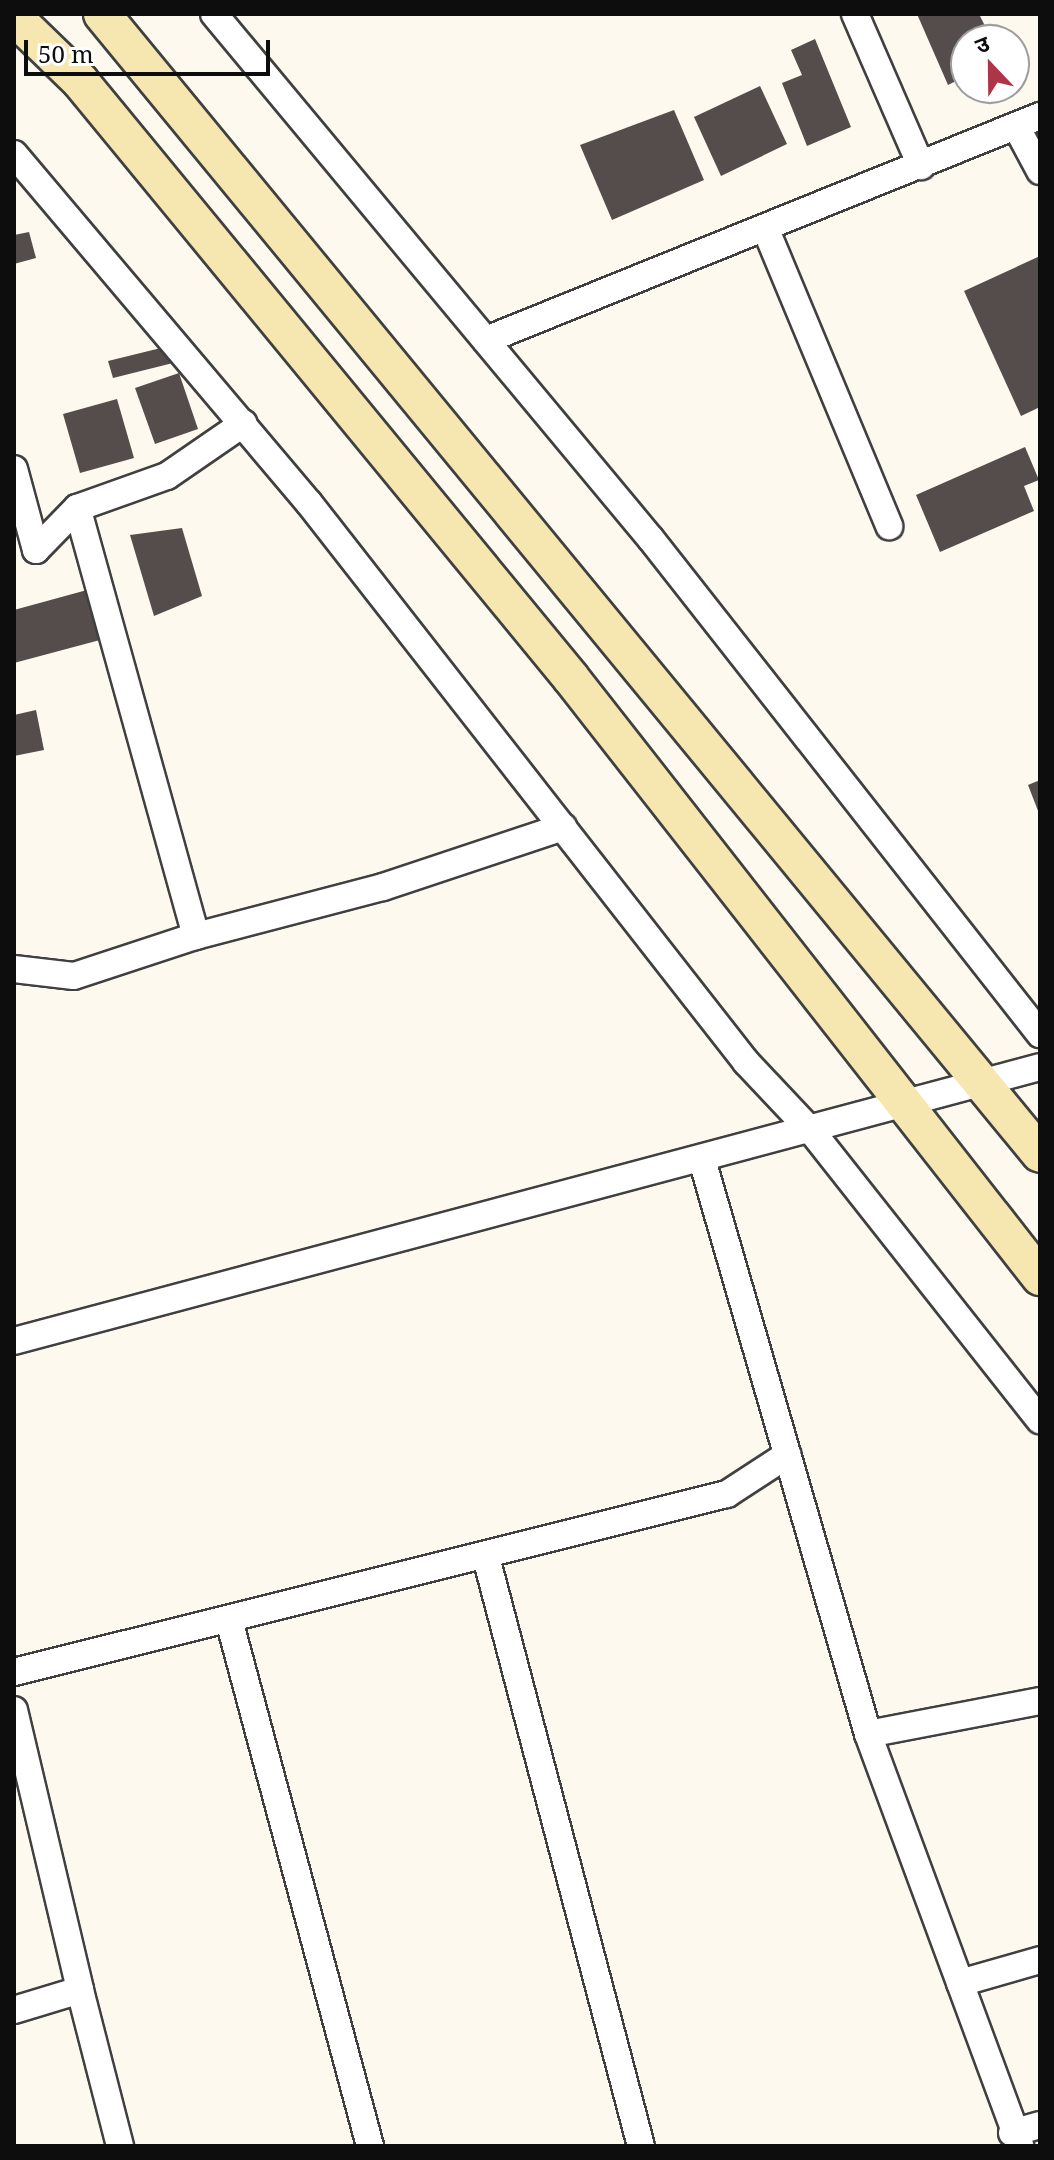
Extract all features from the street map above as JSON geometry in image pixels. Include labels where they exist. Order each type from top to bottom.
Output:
[{"type":"street","points":[[102,14],[1040,1154]]},
{"type":"street","points":[[214,14],[486,340],[1040,1034]]},
{"type":"street","points":[[855,14],[921,166]]},
{"type":"street","points":[[14,17],[80,81],[571,678],[903,1109],[1040,1277]]},
{"type":"street","points":[[486,340],[766,230],[1028,121],[1040,171]]},
{"type":"street","points":[[14,154],[244,423],[746,1062],[813,1133],[1040,1420]]},
{"type":"street","points":[[766,230],[889,526]]},
{"type":"street","points":[[25,556],[77,508],[167,476],[244,423]]},
{"type":"street","points":[[14,469],[25,556]]},
{"type":"street","points":[[77,508],[196,936]]},
{"type":"street","points":[[14,969],[74,976],[196,936],[383,887],[563,827]]},
{"type":"street","points":[[14,1341],[703,1163],[986,1086],[1040,1067]]},
{"type":"street","points":[[703,1163],[868,1734],[1016,2139],[1040,2125]]},
{"type":"street","points":[[14,1672],[486,1557],[727,1494],[787,1455]]},
{"type":"street","points":[[486,1557],[641,2146]]},
{"type":"street","points":[[229,1620],[370,2146]]},
{"type":"street","points":[[868,1734],[1040,1701]]},
{"type":"street","points":[[14,1710],[120,2146]]},
{"type":"street","points":[[960,1983],[1040,1960]]},
{"type":"street","points":[[14,2010],[80,1990]]},
{"type":"building","points":[[917,14],[979,14],[984,24],[950,24],[948,85]]},
{"type":"building","points":[[815,39],[851,127],[807,146],[782,83],[802,75],[791,50]]},
{"type":"building","points":[[760,86],[787,144],[721,176],[694,117]]},
{"type":"building","points":[[674,110],[704,180],[612,220],[580,145]]},
{"type":"building","points":[[29,232],[36,258],[14,264],[14,235]]},
{"type":"building","points":[[1040,256],[1040,407],[1021,416],[964,291]]},
{"type":"building","points":[[169,346],[173,363],[113,378],[108,361]]},
{"type":"building","points":[[179,373],[198,429],[155,444],[135,388]]},
{"type":"building","points":[[117,399],[134,458],[80,473],[63,414]]},
{"type":"building","points":[[1025,447],[1039,480],[1024,486],[1034,511],[940,552],[916,495]]},
{"type":"building","points":[[182,528],[202,596],[154,616],[130,535]]},
{"type":"building","points":[[87,590],[100,640],[14,663],[14,610]]},
{"type":"building","points":[[36,710],[44,750],[14,756],[14,715]]},
{"type":"building","points":[[1040,780],[1040,816],[1028,785]]}]
